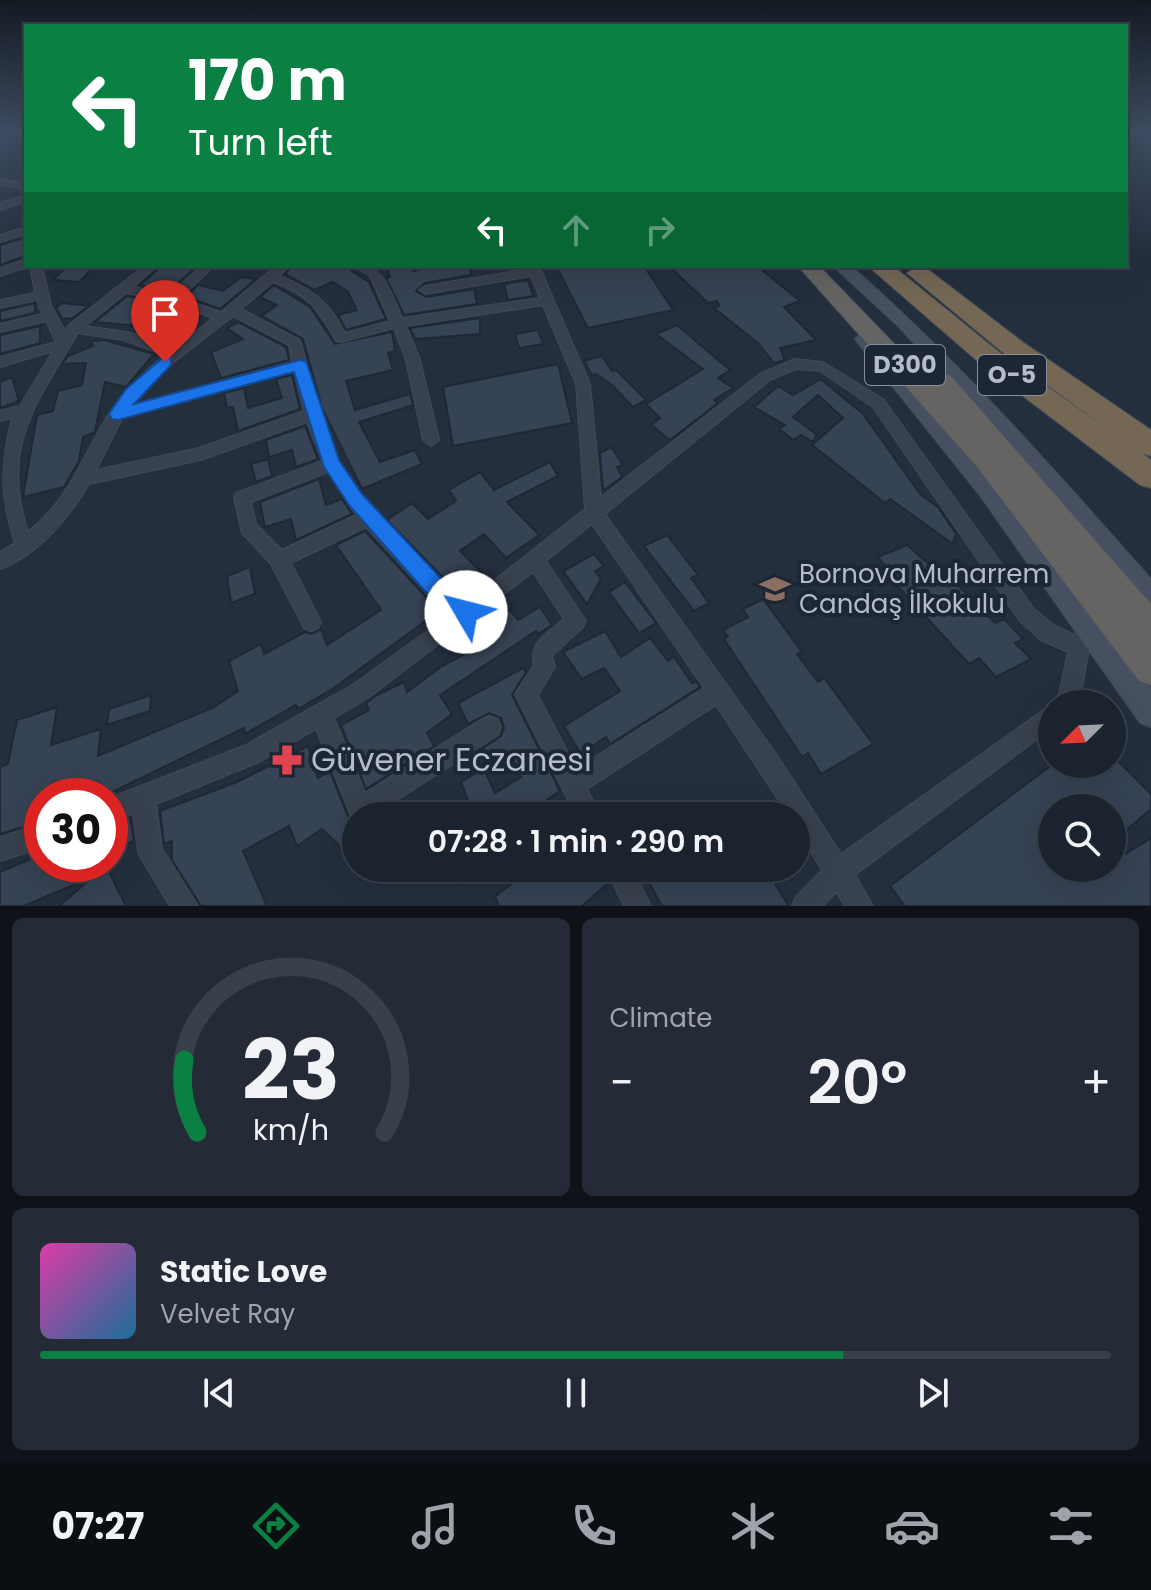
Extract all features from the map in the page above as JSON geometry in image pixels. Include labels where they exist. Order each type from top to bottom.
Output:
[{"type":"highway","name":"D300","points":[[808,268],[1007,467],[1151,669]]},
{"type":"highway","name":"D300","points":[[835,268],[1151,628]]},
{"type":"highway","name":"O-5","points":[[881,268],[991,359],[1151,476]]},
{"type":"highway","name":"O-5","points":[[913,268],[1015,349],[1151,445]]},
{"type":"main road","points":[[808,268],[989,491],[1151,712]]},
{"type":"main road","points":[[843,268],[903,321],[1016,439],[1151,598]]},
{"type":"street","points":[[0,182],[24,186]]},
{"type":"street","points":[[0,207],[24,199]]},
{"type":"street","points":[[0,239],[24,231]]},
{"type":"street","points":[[0,272],[24,264]]},
{"type":"street","points":[[36,268],[42,295],[50,316],[60,327],[63,344]]},
{"type":"street","points":[[24,544],[4,490],[7,442],[74,328],[148,268]]},
{"type":"street","points":[[172,299],[206,268]]},
{"type":"street","points":[[425,290],[534,269],[583,384],[584,429],[594,512],[719,691],[860,906]]},
{"type":"street","points":[[379,270],[413,360],[431,440]]},
{"type":"street","points":[[0,561],[24,544],[65,506],[132,393],[174,354],[277,272],[326,307],[341,338],[398,323],[548,301]]},
{"type":"street","points":[[122,288],[227,313],[295,343],[332,464],[371,516],[462,617]]},
{"type":"street","points":[[0,304],[42,295]]},
{"type":"street","points":[[0,328],[50,316]]},
{"type":"street","points":[[74,328],[127,336],[174,354]]},
{"type":"street","points":[[0,362],[63,344]]},
{"type":"street","points":[[128,803],[253,753],[361,691],[462,617],[765,377],[795,364],[823,367],[878,403],[1027,615],[1048,633],[1079,647]]},
{"type":"street","points":[[118,414],[300,365]]},
{"type":"street","points":[[0,416],[24,410]]},
{"type":"street","points":[[83,479],[201,454],[315,413]]},
{"type":"street","points":[[311,622],[280,560],[265,539],[248,528],[242,498],[332,464]]},
{"type":"street","points":[[280,560],[371,516]]},
{"type":"street","points":[[535,559],[576,621],[541,653],[545,667],[526,694],[581,802]]},
{"type":"street","points":[[1071,690],[1079,647],[1090,625]]},
{"type":"street","points":[[572,785],[719,691]]},
{"type":"street","points":[[321,713],[360,810],[490,727]]},
{"type":"street","points":[[805,906],[839,871],[1038,725]]},
{"type":"street","points":[[143,797],[150,853],[185,906]]},
{"type":"street","points":[[0,849],[24,842]]},
{"type":"street","points":[[625,882],[638,906]]},
{"type":"building","points":[[24,238],[24,257],[0,265],[0,245]]},
{"type":"building","points":[[65,268],[93,268],[79,282],[53,280]]},
{"type":"building","points":[[160,268],[193,270],[169,291],[140,285]]},
{"type":"building","points":[[290,268],[347,268],[369,282],[386,319],[346,330],[338,315],[357,310],[348,292],[333,282],[314,290],[285,274]]},
{"type":"building","points":[[387,268],[411,268],[413,271],[469,268],[471,275],[425,283],[416,291],[426,297],[474,289],[477,304],[404,315],[386,278],[390,277]]},
{"type":"building","points":[[557,268],[645,268],[673,310],[588,328]]},
{"type":"building","points":[[671,268],[759,268],[800,301],[784,307],[816,340],[780,348],[785,360],[774,363],[758,343],[714,308],[719,306],[717,301],[708,303]]},
{"type":"building","points":[[241,277],[256,279],[220,309],[186,297],[198,285],[223,291]]},
{"type":"building","points":[[528,280],[533,296],[508,300],[504,284]]},
{"type":"building","points":[[274,285],[310,307],[335,344],[392,332],[395,351],[388,353],[393,370],[346,381],[355,410],[410,394],[413,405],[359,422],[380,462],[415,450],[422,464],[362,489],[322,408],[303,339],[262,316],[277,305],[260,297]]},
{"type":"building","points":[[127,296],[161,303],[201,317],[166,343],[148,336],[148,327],[95,322]]},
{"type":"building","points":[[35,303],[35,313],[0,321],[0,311]]},
{"type":"building","points":[[62,303],[89,306],[71,319],[62,318],[56,308]]},
{"type":"building","points":[[480,318],[480,334],[415,339],[410,328]]},
{"type":"building","points":[[238,322],[286,347],[289,360],[221,378],[211,352],[243,339],[227,328]]},
{"type":"building","points":[[677,325],[730,370],[718,378],[733,388],[714,400],[718,403],[670,440],[651,425],[660,418],[646,404],[703,369],[656,334]]},
{"type":"building","points":[[40,326],[40,343],[0,354],[0,335]]},
{"type":"building","points":[[538,330],[543,344],[519,348],[515,334]]},
{"type":"building","points":[[104,340],[154,354],[126,387],[105,382],[95,432],[83,437],[79,461],[64,487],[23,497],[37,415],[53,411],[58,391],[82,385],[86,363],[62,364],[68,356],[93,346],[91,341]]},
{"type":"building","points":[[602,356],[612,371],[616,370],[646,400],[633,407],[612,385],[596,374],[592,375],[584,361]]},
{"type":"building","points":[[558,364],[572,423],[453,446],[443,387]]},
{"type":"building","points":[[292,375],[300,409],[238,431],[233,407],[227,408],[224,393],[244,388],[248,408],[282,398],[276,379]]},
{"type":"building","points":[[12,377],[19,401],[0,408],[0,382]]},
{"type":"building","points":[[821,379],[863,414],[921,495],[938,507],[956,534],[953,544],[890,499],[885,503],[812,445],[843,418],[818,395],[793,417],[817,435],[813,442],[801,435],[793,440],[779,429],[785,425],[754,407],[778,386],[793,395]]},
{"type":"building","points":[[305,426],[318,459],[296,467],[292,450],[269,457],[266,440]]},
{"type":"building","points":[[611,447],[623,465],[617,467],[622,477],[603,491],[600,453]]},
{"type":"building","points":[[268,459],[272,476],[256,482],[251,464]]},
{"type":"building","points":[[550,462],[558,476],[507,502],[539,535],[506,558],[484,534],[460,551],[487,578],[462,597],[387,520],[412,503],[428,519],[456,501],[449,490],[480,472],[494,490]]},
{"type":"building","points":[[319,479],[326,505],[342,499],[352,514],[296,540],[291,519],[265,527],[260,502]]},
{"type":"building","points":[[365,531],[439,611],[334,688],[298,709],[296,705],[245,734],[244,728],[128,784],[128,778],[24,778],[24,827],[0,834],[0,767],[8,764],[17,720],[57,707],[51,745],[101,729],[98,756],[214,707],[238,691],[229,661],[261,644],[264,654],[305,632],[312,634],[321,629],[327,645],[381,610],[336,545]]},
{"type":"building","points":[[667,535],[698,575],[691,578],[709,603],[694,611],[644,546]]},
{"type":"building","points":[[907,545],[938,572],[943,570],[995,623],[1004,619],[1023,639],[1015,643],[1031,659],[996,677],[979,658],[969,664],[884,571],[888,569],[878,557]]},
{"type":"building","points":[[594,554],[604,566],[595,571],[601,579],[587,604],[563,571]]},
{"type":"building","points":[[250,567],[255,594],[231,603],[227,576]]},
{"type":"building","points":[[625,582],[656,623],[639,633],[609,592]]},
{"type":"building","points":[[763,599],[802,652],[797,654],[818,682],[824,678],[873,744],[821,774],[808,753],[802,757],[724,639],[728,637],[723,630],[748,617],[743,609]]},
{"type":"building","points":[[540,607],[552,625],[538,634],[536,631],[440,695],[452,714],[427,733],[434,746],[366,789],[341,725],[369,710],[366,703],[377,695],[404,682],[407,692],[442,666],[490,641],[481,629],[510,610],[518,620]]},
{"type":"building","points":[[605,631],[621,657],[650,638],[668,661],[674,657],[692,683],[696,681],[700,687],[610,744],[606,737],[581,754],[564,726],[620,691],[604,668],[582,679],[563,652]]},
{"type":"building","points":[[523,668],[526,672],[512,695],[560,791],[544,802],[469,802],[461,782],[484,769],[495,793],[521,777],[511,754],[489,765],[483,748],[501,736],[504,728],[501,718],[489,713],[468,724],[458,703]]},
{"type":"building","points":[[151,695],[150,711],[107,725],[109,709]]},
{"type":"building","points":[[308,746],[318,778],[330,771],[342,802],[342,848],[322,829],[297,846],[289,826],[243,851],[267,906],[201,906],[172,860],[172,841],[164,844],[160,811],[237,782]]},
{"type":"building","points":[[1126,769],[1151,794],[1151,809],[1126,830],[1126,794],[1038,794],[1038,882],[1126,882],[1126,853],[1151,838],[1151,906],[905,906],[890,886],[1038,775],[1038,778],[1126,778]]},
{"type":"building","points":[[128,818],[134,841],[128,843]]},
{"type":"building","points":[[24,862],[24,882],[78,883],[24,906],[0,906],[0,872]]},
{"type":"building","points":[[87,882],[114,882],[126,906],[59,906]]},
{"type":"building","points":[[514,882],[609,882],[582,906],[499,906],[495,896]]},
{"type":"building","points":[[649,882],[774,882],[789,906],[662,906]]},
{"type":"place","name":"Bornova Muharrem Candaş İlkokulu","points":[[775,589]]},
{"type":"place","name":"Güvener Eczanesi","points":[[287,760]]},
{"type":"route","points":[[165,362],[132,393],[118,414],[300,365],[330,462],[356,500],[398,550],[462,617],[466,612]]}]
